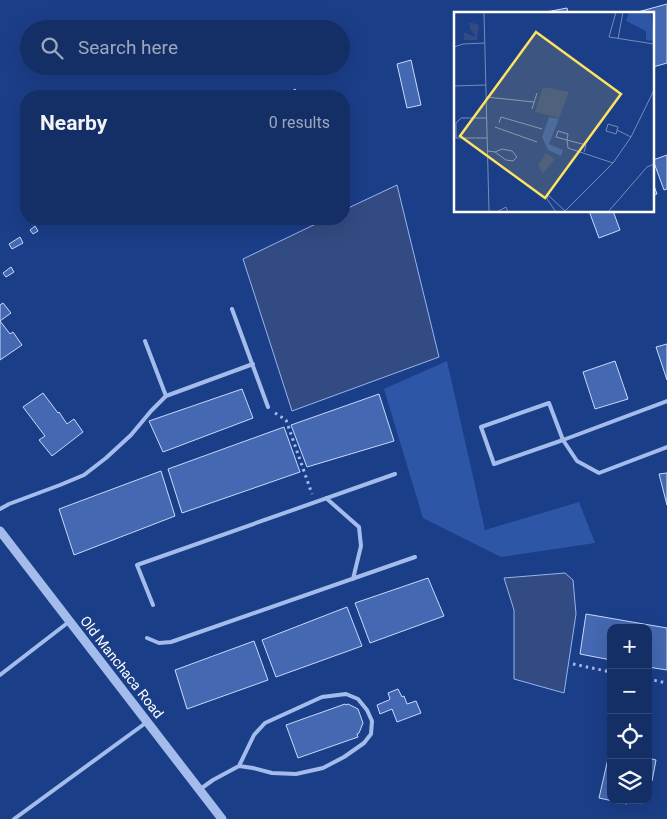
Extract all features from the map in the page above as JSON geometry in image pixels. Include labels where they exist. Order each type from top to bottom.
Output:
[{"type":"street","name":"Old Manchaca Road","points":[[0,531],[222,819]]},
{"type":"lane","points":[[232,309],[268,407]]},
{"type":"lane","points":[[145,341],[166,396]]},
{"type":"lane","points":[[0,509],[84,475],[106,458],[130,435],[166,396],[253,364]]},
{"type":"lane","points":[[667,401],[563,440],[494,464],[481,427],[549,404],[563,440],[577,461],[599,473],[667,447]]},
{"type":"lane","points":[[153,605],[137,565],[394,474]]},
{"type":"lane","points":[[326,498],[360,526],[361,546],[353,579]]},
{"type":"lane","points":[[147,638],[159,643],[172,642],[415,557]]},
{"type":"lane","points":[[0,675],[70,622]]},
{"type":"lane","points":[[199,790],[239,766],[254,735],[265,723],[322,697],[346,694],[358,699],[367,710],[372,721],[370,734],[364,743],[323,768],[288,774],[272,773],[239,766]]},
{"type":"lane","points":[[14,819],[147,722]]},
{"type":"path","points":[[268,407],[286,420],[315,502]]},
{"type":"path","points":[[573,664],[607,671]]},
{"type":"path","points":[[652,680],[667,683]]},
{"type":"shaded area","points":[[397,185],[439,357],[292,411],[243,259],[314,225],[350,225],[350,207]]},
{"type":"shaded area","points":[[447,361],[485,530],[579,502],[595,543],[501,557],[423,518],[384,389]]},
{"type":"shaded area","points":[[565,573],[573,580],[576,614],[564,693],[514,679],[514,610],[504,578]]},
{"type":"building","points":[[667,4],[667,63],[654,67],[654,12],[638,12]]},
{"type":"building","points":[[567,8],[568,12],[546,12]]},
{"type":"building","points":[[411,60],[421,105],[407,108],[397,64]]},
{"type":"building","points":[[667,155],[667,189],[664,190],[654,160]]},
{"type":"building","points":[[589,212],[613,212],[620,230],[599,238]]},
{"type":"building","points":[[35,226],[38,231],[33,234],[30,230]]},
{"type":"building","points":[[20,237],[23,243],[12,249],[9,244]]},
{"type":"building","points":[[11,267],[14,272],[6,277],[3,273]]},
{"type":"building","points":[[3,303],[11,313],[0,321],[0,305]]},
{"type":"building","points":[[0,321],[10,334],[13,332],[22,345],[0,360]]},
{"type":"building","points":[[667,344],[667,380],[656,347]]},
{"type":"building","points":[[615,361],[628,399],[595,409],[583,372]]},
{"type":"building","points":[[242,389],[253,418],[163,452],[149,421]]},
{"type":"building","points":[[43,393],[67,424],[74,419],[83,432],[52,456],[39,440],[45,436],[23,407]]},
{"type":"building","points":[[379,394],[394,441],[307,467],[291,425]]},
{"type":"building","points":[[284,427],[300,472],[182,513],[168,469]]},
{"type":"building","points":[[161,471],[175,516],[74,555],[59,509]]},
{"type":"building","points":[[667,473],[667,505],[659,474]]},
{"type":"building","points":[[428,578],[444,616],[370,643],[355,603]]},
{"type":"building","points":[[347,607],[362,646],[276,677],[262,640]]},
{"type":"building","points":[[586,614],[644,624],[607,624],[607,659],[580,654]]},
{"type":"building","points":[[652,625],[667,628],[667,670],[652,668]]},
{"type":"building","points":[[254,641],[268,680],[187,709],[175,670]]},
{"type":"building","points":[[398,689],[402,697],[404,696],[407,704],[416,701],[421,713],[397,722],[392,709],[380,714],[377,705],[389,700],[388,693]]},
{"type":"building","points":[[345,704],[358,709],[363,723],[357,734],[358,737],[298,758],[286,725]]},
{"type":"building","points":[[652,759],[656,760],[652,781]]},
{"type":"building","points":[[607,763],[607,800],[599,798]]}]
